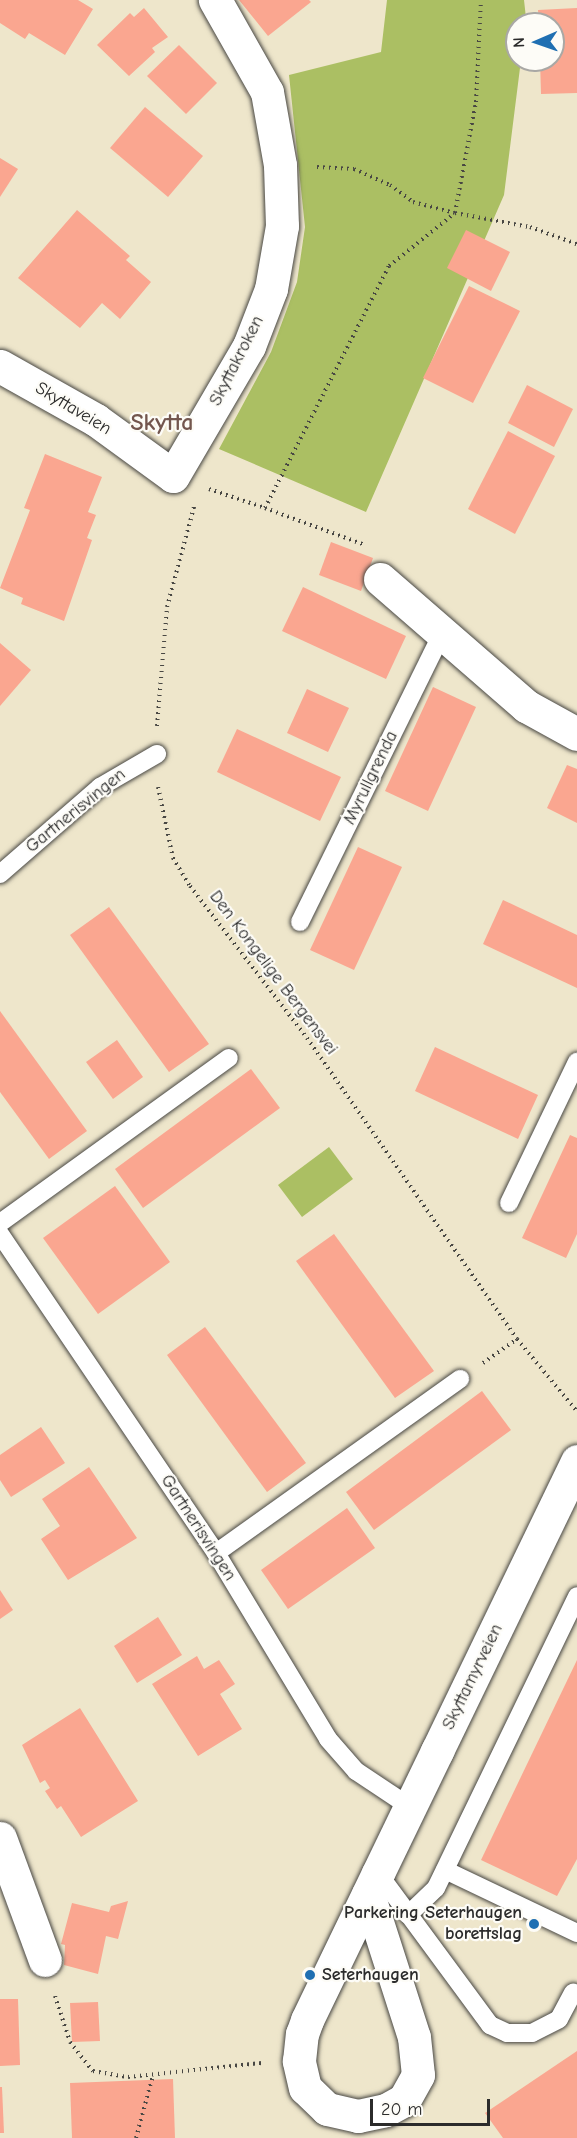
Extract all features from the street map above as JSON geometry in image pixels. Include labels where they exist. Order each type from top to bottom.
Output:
[{"type":"street","name":"Skyttakroken","points":[[186,481],[249,346],[271,289],[282,226],[280,165],[267,92],[215,0]]},
{"type":"street","name":"Skyttaveien","points":[[0,366],[96,420],[186,481]]},
{"type":"street","points":[[380,579],[526,706],[577,734]]},
{"type":"street","name":"Skyttamyrveien","points":[[373,1883],[414,2037],[417,2075],[413,2087],[404,2100],[386,2110],[358,2116],[342,2114],[314,2099],[305,2088],[299,2061],[307,2020],[373,1883],[410,1807],[570,1492],[577,1461]]},
{"type":"street","points":[[0,1838],[45,1960]]},
{"type":"lane","name":"Myrullgrenda","points":[[300,922],[442,634]]},
{"type":"lane","name":"Gartnerisvingen","points":[[0,874],[100,787],[157,754]]},
{"type":"lane","points":[[0,1223],[230,1058]]},
{"type":"lane","points":[[509,1203],[577,1062]]},
{"type":"lane","name":"Gartnerisvingen","points":[[0,1234],[216,1553],[340,1755],[410,1807]]},
{"type":"lane","points":[[216,1553],[460,1379]]},
{"type":"lane","points":[[408,1915],[429,1898],[445,1870],[577,1596]]},
{"type":"lane","points":[[445,1870],[577,1933]]},
{"type":"lane","points":[[373,1883],[408,1915],[490,2025],[507,2033],[532,2033],[559,2019],[573,1993]]},
{"type":"path","points":[[265,508],[389,266],[455,213],[476,102],[481,0]]},
{"type":"path","points":[[280,165],[354,169],[390,184],[413,202],[455,213],[530,227],[577,244]]},
{"type":"path","points":[[186,481],[385,552],[380,579]]},
{"type":"path","name":"Den Kongelige Bergensvei","points":[[186,481],[167,607],[157,754],[159,802],[173,858],[190,886],[307,1038],[517,1339],[576,1410]]},
{"type":"path","points":[[460,1379],[517,1339]]},
{"type":"path","points":[[45,1960],[67,2034],[81,2060],[93,2071],[108,2075],[153,2075],[299,2061]]},
{"type":"path","points":[[136,2138],[153,2075]]},
{"type":"green space","points":[[387,0],[524,0],[525,12],[505,12],[505,72],[519,72],[504,195],[366,512],[219,449],[271,352],[297,282],[305,227],[289,75],[381,52]]},
{"type":"green space","points":[[329,1147],[353,1179],[302,1217],[278,1185]]},
{"type":"building","points":[[0,0],[78,0],[93,9],[65,55],[29,33],[25,39],[0,23]]},
{"type":"building","points":[[239,0],[309,0],[311,2],[268,36]]},
{"type":"building","points":[[144,8],[168,37],[152,48],[155,52],[129,76],[97,45],[130,13],[134,17]]},
{"type":"building","points":[[577,8],[577,93],[541,94],[540,72],[565,72],[565,12],[538,12],[538,10]]},
{"type":"building","points":[[179,45],[217,83],[186,114],[147,76]]},
{"type":"building","points":[[145,107],[203,156],[168,197],[110,148]]},
{"type":"building","points":[[0,158],[18,169],[0,197]]},
{"type":"building","points":[[77,210],[130,256],[126,260],[151,282],[120,319],[102,303],[80,328],[18,278]]},
{"type":"building","points":[[466,230],[510,252],[491,291],[447,268]]},
{"type":"building","points":[[469,286],[520,311],[473,403],[423,378]]},
{"type":"building","points":[[527,385],[573,409],[554,447],[508,423]]},
{"type":"building","points":[[508,431],[555,456],[515,534],[468,509]]},
{"type":"building","points":[[45,454],[102,477],[88,512],[96,515],[87,538],[92,540],[64,621],[21,604],[23,598],[0,588],[30,510],[24,508]]},
{"type":"building","points":[[331,542],[373,558],[361,591],[319,575]]},
{"type":"building","points":[[303,587],[406,636],[386,679],[282,631]]},
{"type":"building","points":[[0,643],[31,670],[0,706]]},
{"type":"building","points":[[433,687],[476,707],[428,811],[385,791]]},
{"type":"building","points":[[307,689],[349,708],[328,752],[287,733]]},
{"type":"building","points":[[237,729],[341,777],[320,821],[217,772]]},
{"type":"building","points":[[567,765],[577,769],[577,823],[547,808]]},
{"type":"building","points":[[358,847],[402,867],[354,970],[310,950]]},
{"type":"building","points":[[503,900],[577,935],[577,988],[483,944]]},
{"type":"building","points":[[109,907],[209,1044],[169,1072],[70,935]]},
{"type":"building","points":[[0,1011],[87,1131],[49,1159],[0,1092]]},
{"type":"building","points":[[117,1040],[143,1077],[113,1099],[86,1062]]},
{"type":"building","points":[[435,1047],[538,1095],[518,1139],[415,1091]]},
{"type":"building","points":[[251,1069],[280,1108],[143,1208],[115,1169]]},
{"type":"building","points":[[570,1135],[577,1138],[577,1234],[566,1258],[522,1238]]},
{"type":"building","points":[[115,1186],[170,1262],[98,1314],[43,1238]]},
{"type":"building","points":[[334,1234],[434,1371],[395,1398],[296,1261]]},
{"type":"building","points":[[205,1327],[306,1463],[267,1492],[167,1355]]},
{"type":"building","points":[[482,1391],[511,1430],[374,1530],[346,1492]]},
{"type":"building","points":[[41,1427],[65,1463],[11,1497],[0,1480],[0,1455]]},
{"type":"building","points":[[89,1467],[137,1538],[68,1580],[41,1539],[60,1526],[42,1499]]},
{"type":"building","points":[[347,1508],[375,1548],[288,1609],[261,1570]]},
{"type":"building","points":[[0,1590],[13,1610],[0,1619]]},
{"type":"building","points":[[158,1617],[182,1655],[137,1683],[114,1646]]},
{"type":"building","points":[[197,1656],[204,1669],[219,1660],[235,1684],[220,1694],[242,1729],[198,1756],[152,1684]]},
{"type":"building","points":[[577,1660],[577,1859],[557,1896],[481,1860]]},
{"type":"building","points":[[80,1708],[138,1801],[81,1837],[61,1806],[57,1809],[45,1791],[50,1788],[45,1780],[40,1783],[22,1745]]},
{"type":"building","points":[[128,1901],[118,1939],[106,1936],[98,1974],[64,1965],[65,1945],[61,1944],[72,1903],[109,1912],[111,1906]]},
{"type":"building","points":[[0,1999],[18,1999],[20,2065],[0,2066]]},
{"type":"building","points":[[98,2002],[100,2041],[72,2042],[70,2003]]},
{"type":"building","points":[[577,2051],[577,2138],[503,2138],[485,2113]]},
{"type":"building","points":[[173,2079],[175,2138],[72,2138],[70,2083]]},
{"type":"building","points":[[0,2087],[2,2087],[4,2133],[0,2133]]},
{"type":"place","name":"Parkering Seterhaugen borettslag","points":[[534,1924]]},
{"type":"place","name":"Seterhaugen","points":[[310,1975]]},
{"type":"district","name":"Skytta","points":[[162,423]]}]
